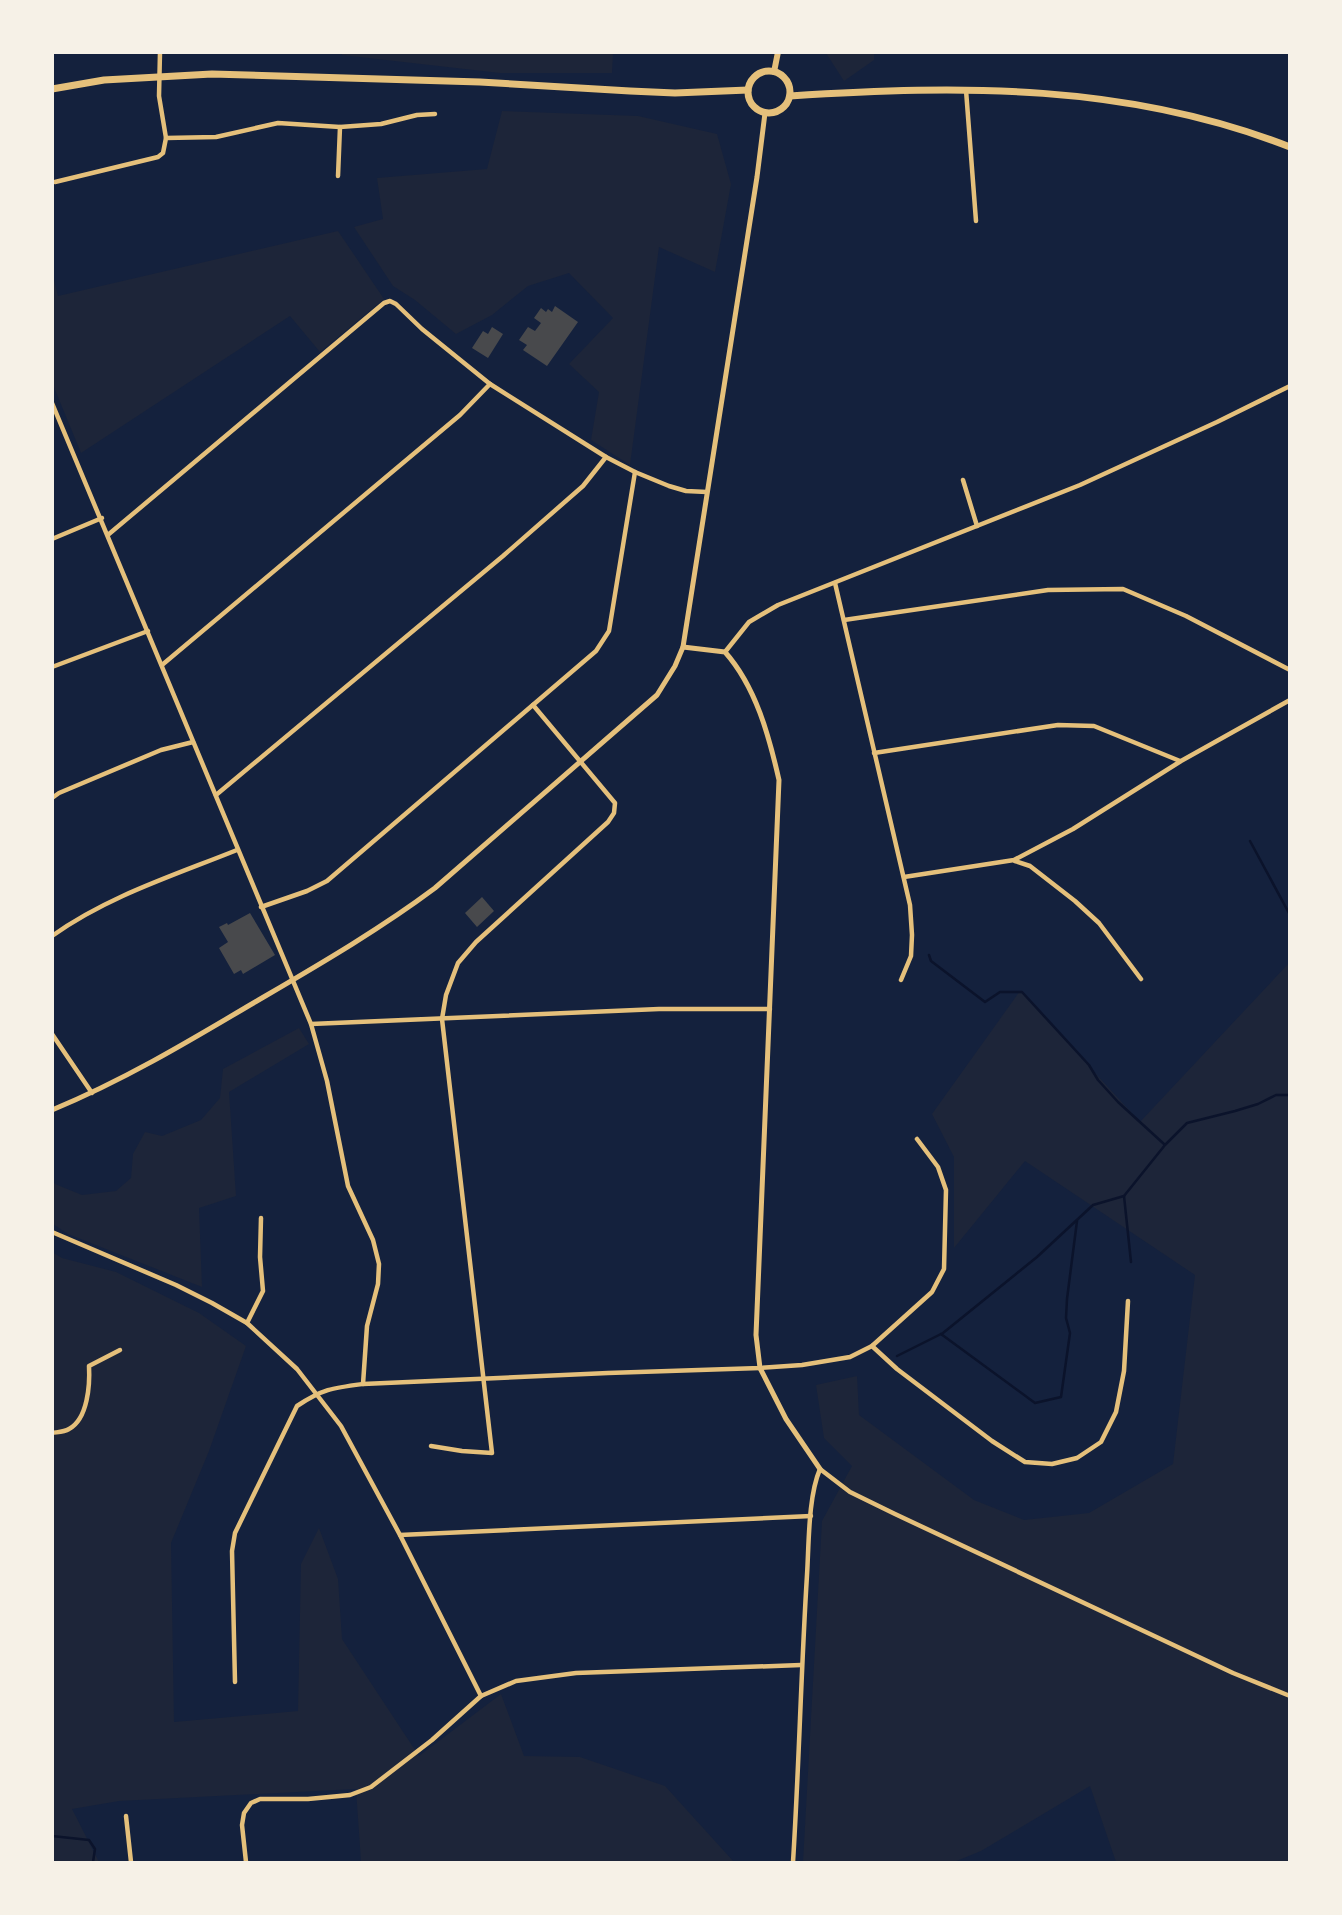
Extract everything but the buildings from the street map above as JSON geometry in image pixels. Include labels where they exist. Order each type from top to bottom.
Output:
[{"type":"main road","points":[[774,72],[778,52]]},
{"type":"main road","points":[[774,72],[780,74],[788,84],[790,96],[783,108],[765,113],[752,105],[748,90],[757,75],[774,72]]},
{"type":"main road","points":[[52,89],[104,80],[212,74],[480,82],[675,93],[748,90]]},
{"type":"main road","points":[[790,96],[966,89],[1040,93],[1177,112],[1235,127],[1290,147]]},
{"type":"street","points":[[55,183],[158,157],[163,153],[166,138],[159,96],[160,52]]},
{"type":"street","points":[[966,89],[976,221]]},
{"type":"street","points":[[52,1110],[92,1093],[177,1048],[401,913],[435,888],[657,695],[669,678],[683,647],[765,113]]},
{"type":"street","points":[[166,138],[216,137],[278,123],[340,127],[381,124],[417,115],[435,114]]},
{"type":"street","points":[[338,176],[340,127]]},
{"type":"street","points":[[108,535],[384,303],[390,301],[490,384],[606,457],[669,486],[687,491],[707,492]]},
{"type":"street","points":[[162,665],[460,415],[490,384]]},
{"type":"street","points":[[725,652],[750,622],[778,605],[1080,485],[1290,386]]},
{"type":"street","points":[[53,406],[311,1024],[327,1082],[348,1186],[373,1240],[379,1264],[379,1284],[367,1326],[363,1384]]},
{"type":"street","points":[[215,796],[503,556],[583,486],[606,457]]},
{"type":"street","points":[[261,906],[307,891],[327,881],[596,651],[609,631],[635,472]]},
{"type":"street","points":[[964,480],[977,526]]},
{"type":"street","points":[[52,539],[102,518]]},
{"type":"street","points":[[835,583],[910,905],[911,956],[901,981]]},
{"type":"street","points":[[844,620],[1048,590],[1123,589],[1186,616],[1290,670]]},
{"type":"street","points":[[52,667],[148,631]]},
{"type":"street","points":[[683,647],[725,652],[735,663],[749,688],[768,734],[779,780],[756,1335],[760,1368],[786,1419],[820,1469],[850,1492],[1161,1640],[1290,1696]]},
{"type":"street","points":[[904,877],[1014,860],[1073,829],[1181,761],[1290,700]]},
{"type":"street","points":[[431,1446],[492,1453],[442,1019],[446,995],[458,963],[476,942],[608,822],[614,813],[615,803],[533,705]]},
{"type":"street","points":[[874,753],[1058,724],[1094,726],[1181,761]]},
{"type":"street","points":[[52,798],[161,751],[193,742]]},
{"type":"street","points":[[52,936],[106,903],[237,850]]},
{"type":"street","points":[[1014,860],[1030,866],[1099,923],[1141,979]]},
{"type":"street","points":[[311,1024],[659,1009],[770,1009]]},
{"type":"street","points":[[52,1034],[92,1093]]},
{"type":"street","points":[[235,1682],[232,1551],[235,1533],[297,1406],[317,1393],[363,1384],[760,1368],[825,1363],[850,1357],[872,1346],[932,1292],[944,1269],[946,1190],[938,1167],[917,1139]]},
{"type":"street","points":[[247,1323],[263,1291],[261,1218]]},
{"type":"street","points":[[52,1232],[176,1285],[247,1323],[297,1369],[341,1426],[400,1535],[481,1696]]},
{"type":"street","points":[[872,1346],[897,1369],[992,1441],[1025,1462],[1052,1464],[1077,1458],[1101,1442],[1116,1412],[1124,1371],[1128,1301]]},
{"type":"street","points":[[52,1433],[68,1430],[80,1417],[89,1393],[89,1366],[120,1350]]},
{"type":"street","points":[[793,1863],[801,1665],[811,1516],[815,1481],[820,1469]]},
{"type":"street","points":[[400,1535],[811,1516]]},
{"type":"street","points":[[246,1863],[242,1825],[244,1813],[251,1803],[260,1799],[350,1796],[371,1787],[432,1740],[481,1696],[516,1681],[576,1673],[801,1665]]},
{"type":"street","points":[[126,1816],[131,1863]]},
{"type":"shaded area","points":[[342,52],[613,53],[612,73],[500,73],[342,55]]},
{"type":"shaded area","points":[[826,53],[874,53],[874,60],[844,81]]},
{"type":"shaded area","points":[[502,111],[638,116],[717,134],[731,184],[715,272],[659,247],[630,465],[591,440],[599,392],[569,364],[613,318],[569,273],[528,286],[492,315],[456,334],[415,300],[393,286],[354,227],[383,219],[377,178],[487,169]]},
{"type":"shaded area","points":[[338,231],[384,299],[320,352],[290,316],[81,453],[53,385],[53,276],[58,296]]},
{"type":"shaded area","points":[[1289,963],[1289,1862],[1116,1862],[1090,1786],[981,1851],[954,1862],[803,1862],[822,1521],[852,1466],[824,1438],[816,1385],[857,1376],[859,1415],[974,1500],[1024,1520],[1089,1513],[1173,1464],[1195,1275],[1025,1161],[954,1248],[954,1157],[932,1114],[1020,991],[1140,1122]]},
{"type":"shaded area","points":[[299,1028],[309,1044],[229,1092],[236,1196],[199,1208],[202,1287],[68,1234],[53,1224],[53,1181],[82,1195],[116,1191],[131,1178],[133,1154],[145,1132],[162,1136],[201,1120],[220,1098],[223,1069]]},
{"type":"shaded area","points":[[52,1252],[62,1258],[116,1272],[199,1313],[246,1346],[209,1451],[171,1543],[174,1722],[298,1711],[301,1564],[319,1528],[338,1579],[342,1639],[419,1756],[501,1694],[524,1756],[580,1757],[665,1786],[734,1862],[361,1862],[356,1789],[119,1801],[72,1809],[99,1862],[53,1862]]},
{"type":"waterway","points":[[1250,841],[1290,915]]},
{"type":"waterway","points":[[929,955],[931,961],[985,1002],[1000,992],[1022,992],[1089,1065],[1098,1080],[1118,1102],[1164,1144]]},
{"type":"waterway","points":[[897,1356],[943,1333],[1037,1257],[1093,1205],[1124,1196],[1165,1145],[1187,1123],[1258,1104],[1276,1095],[1290,1095]]},
{"type":"waterway","points":[[1124,1196],[1131,1262]]},
{"type":"waterway","points":[[941,1334],[1035,1403],[1061,1397],[1070,1333],[1066,1318],[1067,1299],[1077,1221]]},
{"type":"waterway","points":[[52,1836],[89,1840],[95,1849],[93,1862]]}]
